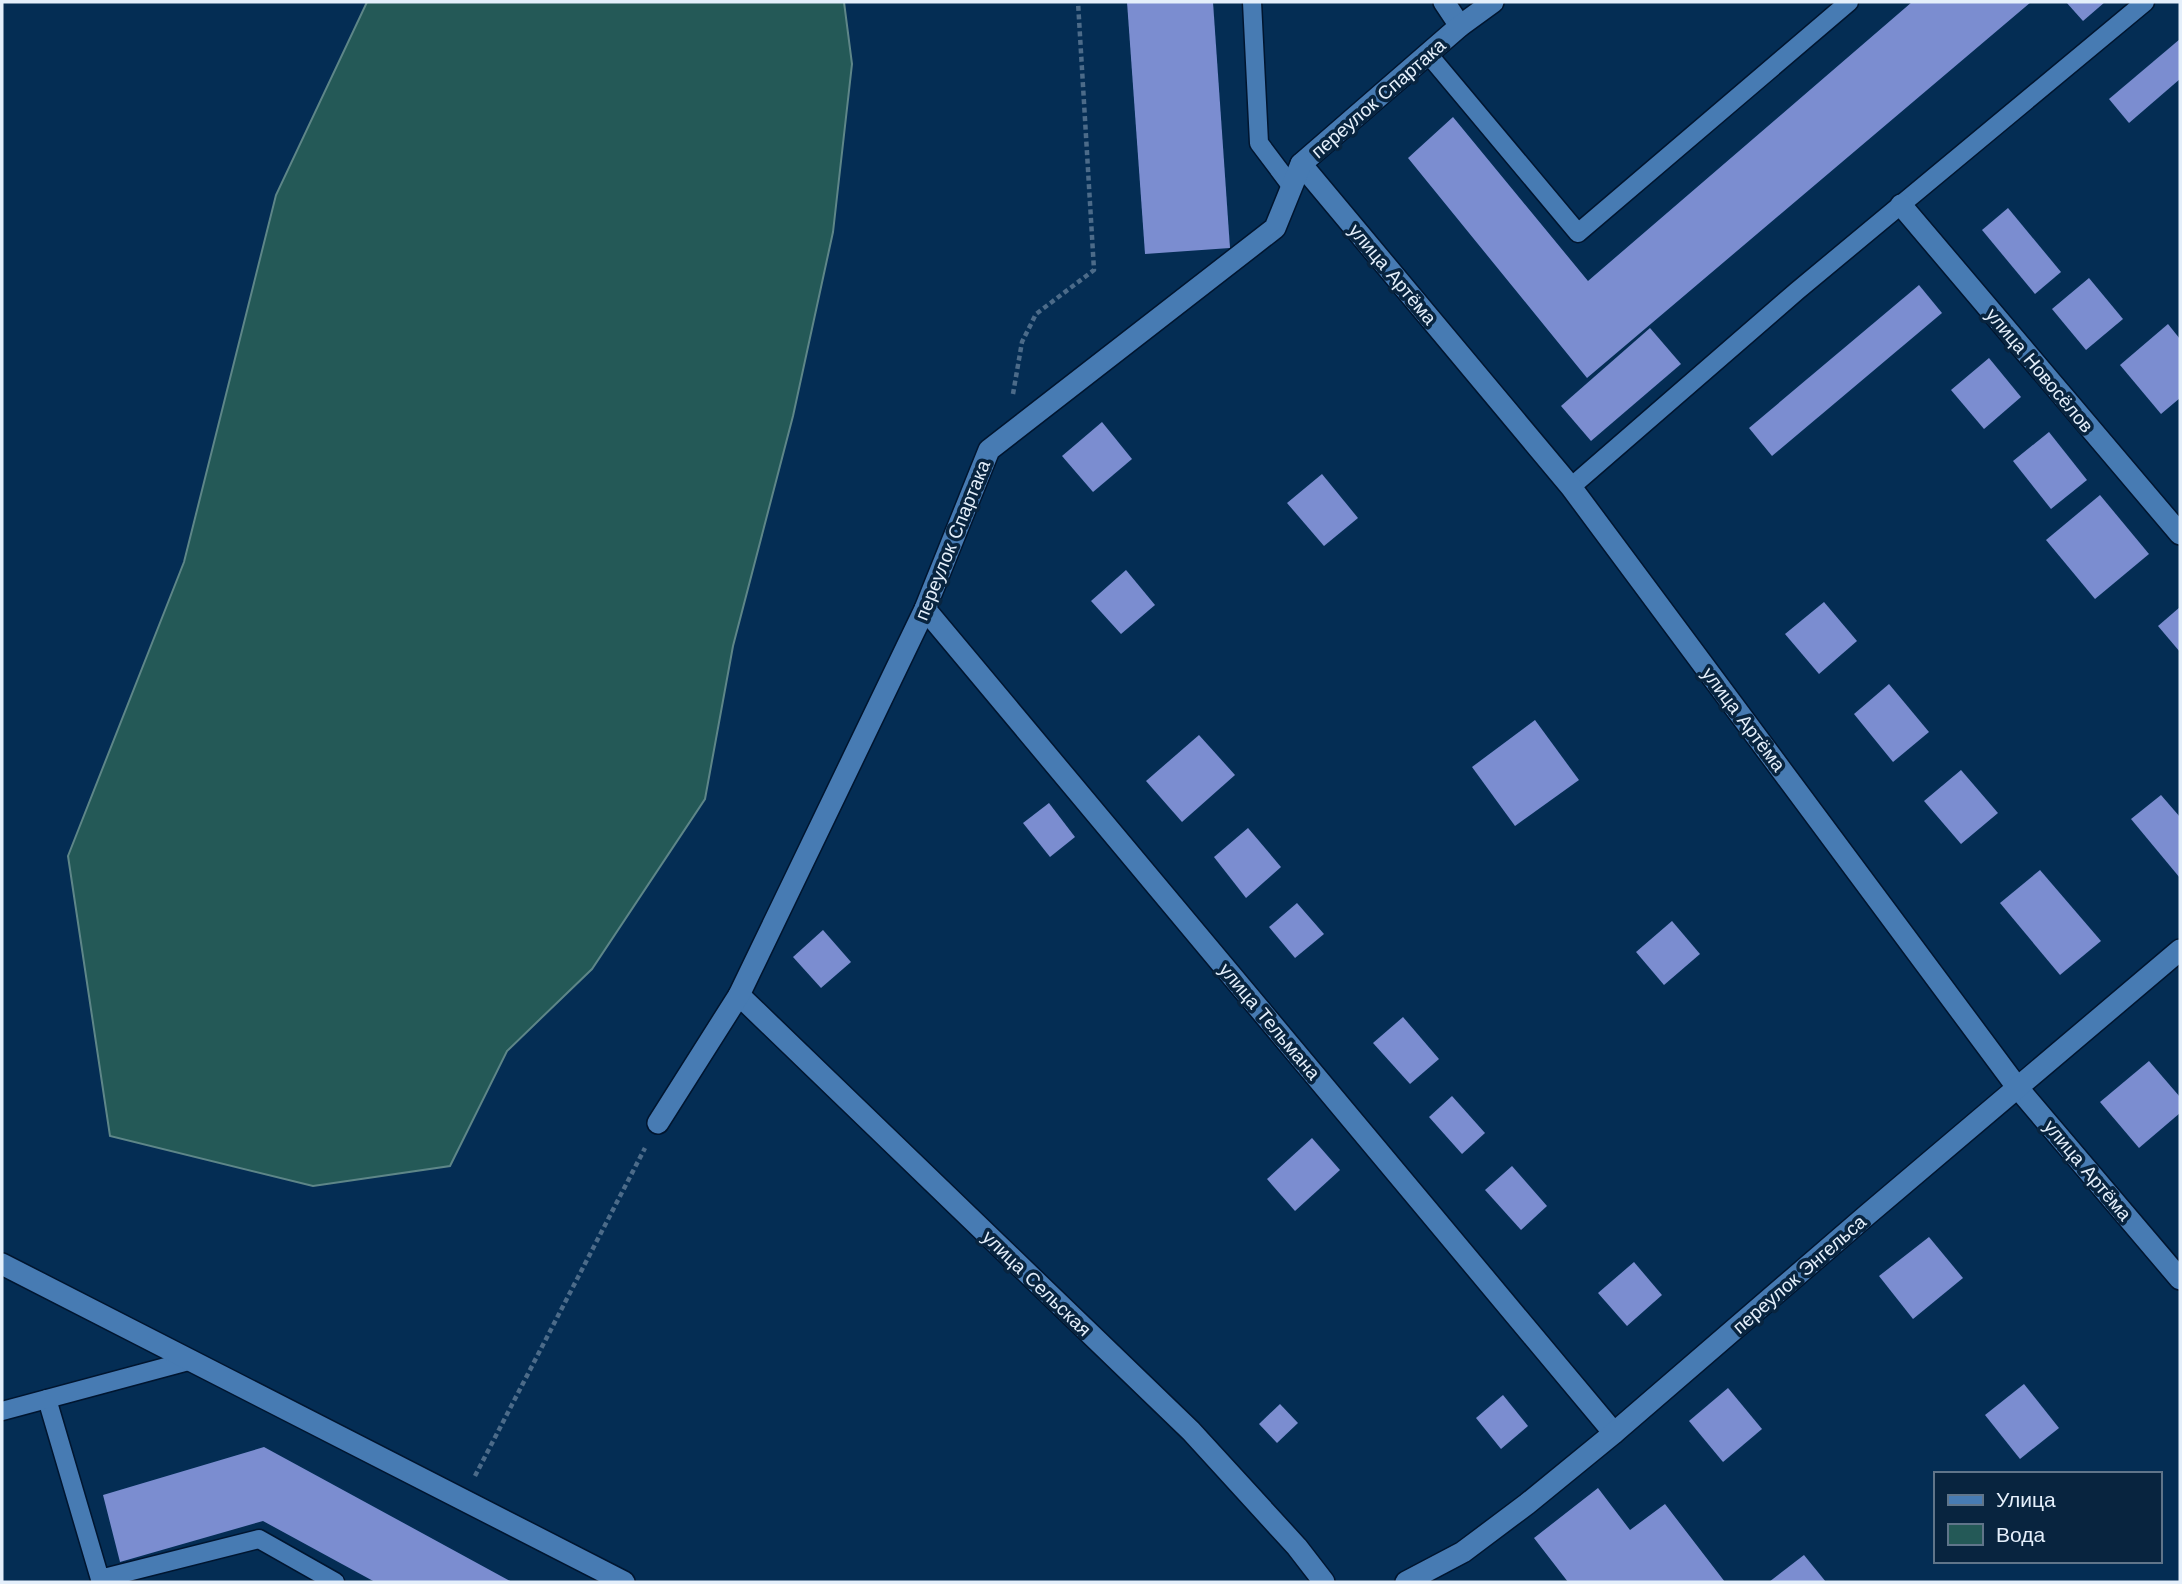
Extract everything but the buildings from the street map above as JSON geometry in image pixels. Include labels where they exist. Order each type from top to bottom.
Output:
[{"type":"street","points":[[1444,2],[1460,26]]},
{"type":"street","name":"переулок Спартака","points":[[658,1123],[739,995],[925,609],[989,450],[1275,228],[1301,164],[1460,26],[1493,2]]},
{"type":"street","name":"улица Артёма","points":[[1301,164],[1571,487],[2017,1087],[2180,1279]]},
{"type":"street","name":"улица Новосёлов","points":[[1901,205],[2180,534]]},
{"type":"street","name":"улица Тельмана","points":[[925,609],[1614,1433]]},
{"type":"street","name":"переулок Энгельса","points":[[1406,1582],[1463,1552],[1614,1433],[2180,950]]},
{"type":"street","name":"улица Сельская","points":[[739,995],[1191,1431],[1297,1547],[1324,1582]]},
{"type":"street","points":[[2,1264],[624,1582]]},
{"type":"lane","points":[[1252,2],[1259,143],[1292,187]]},
{"type":"lane","points":[[1429,54],[1578,233],[1849,2]]},
{"type":"lane","points":[[1571,487],[1797,291],[2145,2]]},
{"type":"lane","points":[[2,1411],[192,1360]]},
{"type":"lane","points":[[47,1399],[101,1581],[259,1539],[335,1582]]},
{"type":"path","points":[[1009,434],[1022,342],[1036,314],[1094,270],[1078,2]]},
{"type":"path","points":[[491,1442],[658,1123]]},
{"type":"water","points":[[367,2],[844,2],[852,64],[833,232],[793,416],[733,646],[705,799],[592,969],[507,1051],[450,1166],[313,1186],[110,1136],[68,856],[184,562],[276,195]]}]
